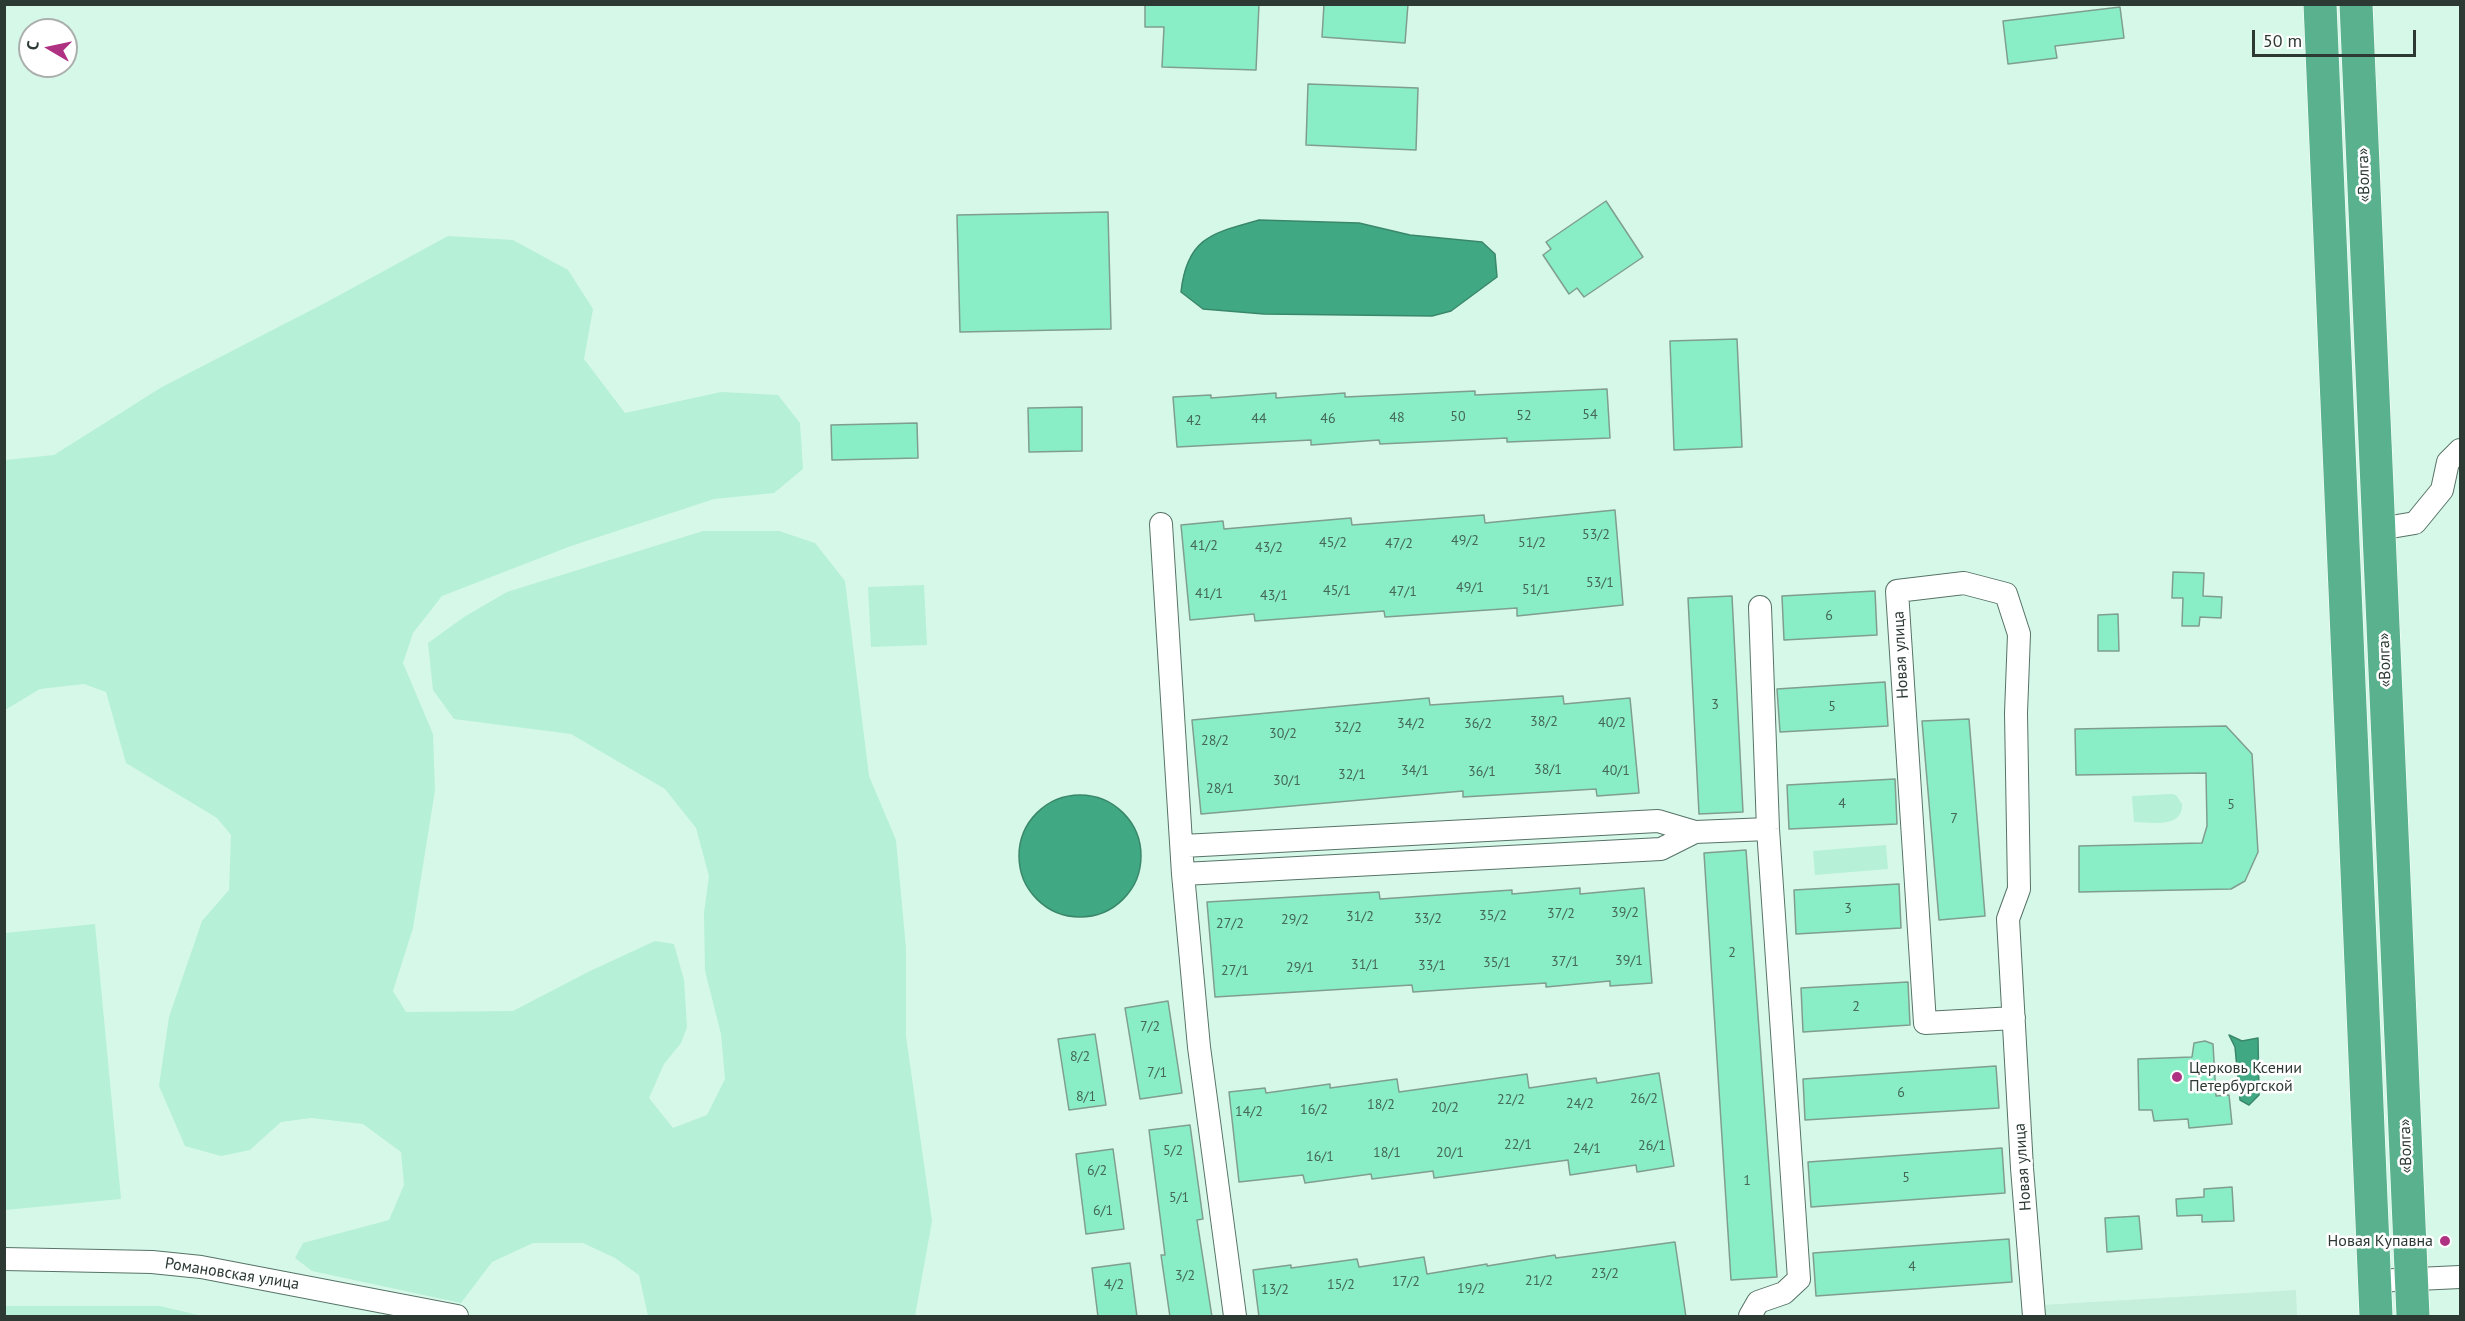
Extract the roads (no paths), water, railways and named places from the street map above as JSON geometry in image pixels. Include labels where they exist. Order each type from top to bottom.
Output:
[{"type":"highway","points":[[2320,4],[2376,1317]]},
{"type":"highway","name":"«Волга»","points":[[2356,4],[2413,1317]]},
{"type":"street","points":[[2379,529],[2415,523],[2442,490],[2448,462],[2460,450]]},
{"type":"street","points":[[1161,524],[1183,874],[1199,1047],[1235,1317]]},
{"type":"street","name":"Новая улица","points":[[2014,1018],[1926,1023],[1898,591],[1964,583],[2006,594],[2019,634],[2016,713],[2019,889],[2008,919],[2034,1317]]},
{"type":"street","points":[[1750,1317],[1758,1302],[1784,1293],[1798,1279],[1768,829],[1760,607]]},
{"type":"street","points":[[1183,846],[1658,821],[1695,832],[1768,829]]},
{"type":"street","points":[[1534,827],[1537,854]]},
{"type":"street","points":[[1183,874],[1661,849],[1695,832]]},
{"type":"street","points":[[1347,837],[1350,865]]},
{"type":"street","name":"Романовская улица","points":[[4,1259],[152,1262],[201,1267],[457,1317]]},
{"type":"street","points":[[2375,1281],[2460,1277]]},
{"type":"place","name":"Церковь Ксении Петербургской","points":[[2177,1077]]},
{"type":"place","name":"Новая Купавна","points":[[2445,1241]]}]
